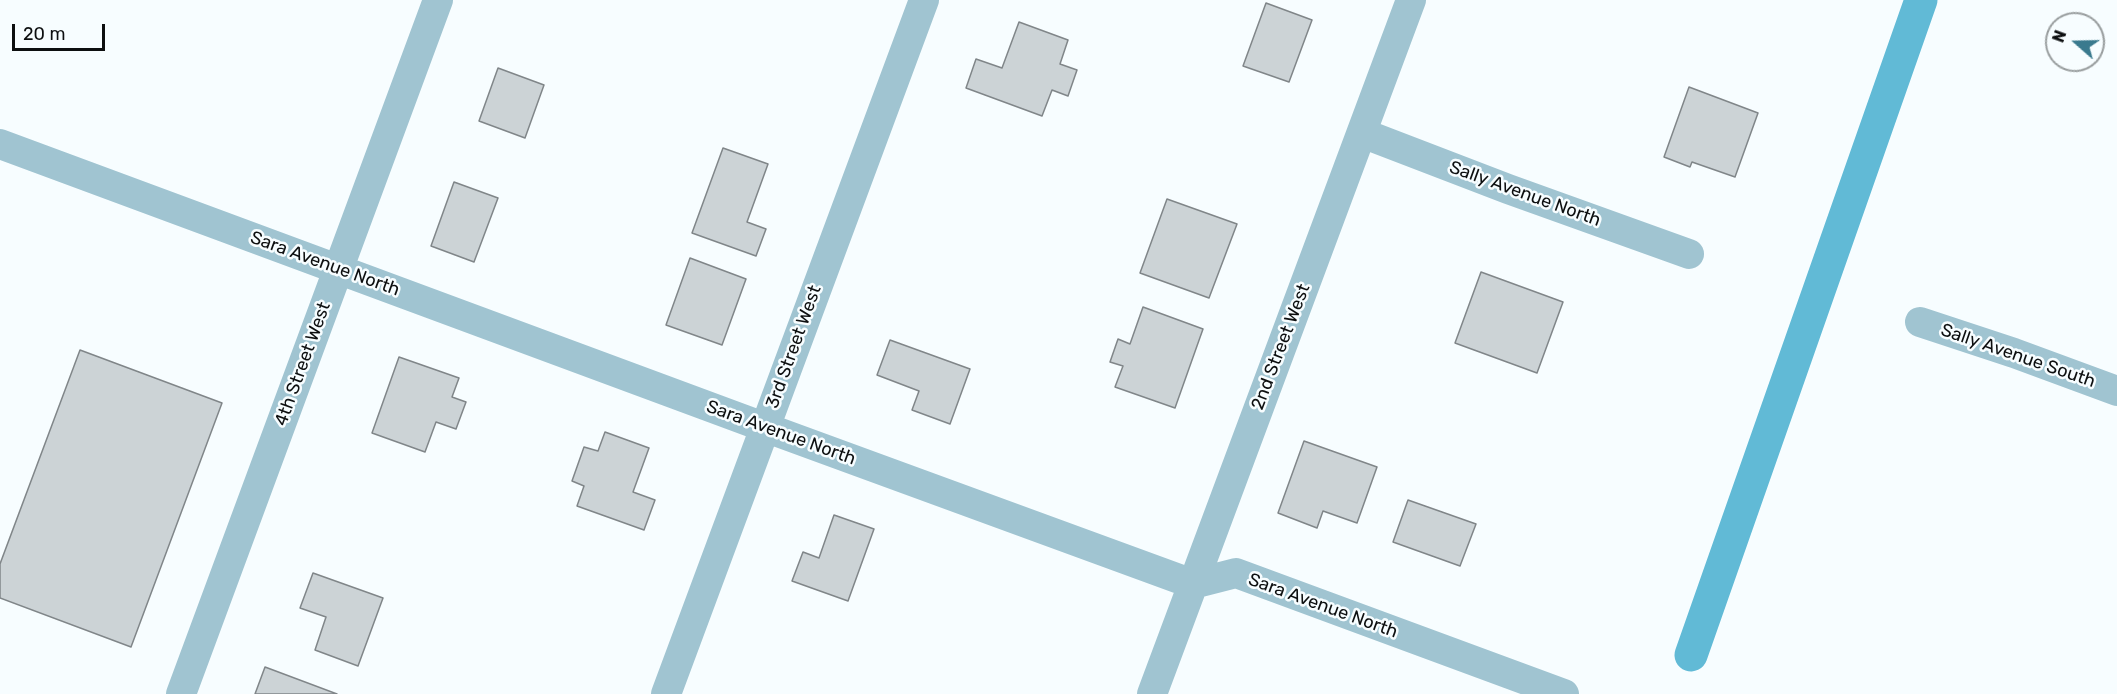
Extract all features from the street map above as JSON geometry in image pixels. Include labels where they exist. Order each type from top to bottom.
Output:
[{"type":"street","name":"4th Street West","points":[[182,694],[438,0]]},
{"type":"street","name":"3rd Street West","points":[[666,694],[924,0]]},
{"type":"street","name":"2nd Street West","points":[[1152,694],[1411,0]]},
{"type":"street","name":"Sally Avenue North","points":[[1362,133],[1508,189],[1689,254]]},
{"type":"street","name":"Sara Avenue North","points":[[0,144],[764,428],[1193,584],[1236,573],[1564,694]]},
{"type":"street","name":"Sally Avenue South","points":[[1920,322],[2014,353],[2117,391]]},
{"type":"building","points":[[1266,3],[1312,20],[1289,82],[1243,66]]},
{"type":"building","points":[[1019,22],[1068,40],[1060,64],[1077,70],[1068,96],[1052,90],[1042,116],[966,88],[976,59],[1002,68]]},
{"type":"building","points":[[498,68],[544,85],[525,138],[479,121]]},
{"type":"building","points":[[1689,87],[1758,113],[1735,177],[1692,162],[1690,167],[1664,157]]},
{"type":"building","points":[[723,148],[768,164],[747,222],[766,229],[756,256],[692,233]]},
{"type":"building","points":[[454,182],[498,198],[474,262],[431,246]]},
{"type":"building","points":[[1167,199],[1237,224],[1209,298],[1140,273]]},
{"type":"building","points":[[690,258],[746,279],[722,345],[666,325]]},
{"type":"building","points":[[1481,272],[1563,302],[1537,373],[1455,343]]},
{"type":"building","points":[[1143,307],[1203,329],[1175,408],[1115,387],[1123,366],[1110,362],[1118,339],[1130,344]]},
{"type":"building","points":[[890,340],[970,369],[950,424],[912,410],[919,391],[877,375]]},
{"type":"building","points":[[80,350],[222,403],[131,647],[0,598],[0,564]]},
{"type":"building","points":[[399,357],[459,378],[452,397],[466,402],[456,429],[436,422],[425,452],[372,433]]},
{"type":"building","points":[[605,432],[649,448],[633,492],[655,500],[644,530],[577,506],[584,486],[572,481],[584,447],[598,451]]},
{"type":"building","points":[[1304,441],[1377,467],[1357,523],[1323,511],[1317,528],[1278,513]]},
{"type":"building","points":[[1408,500],[1476,524],[1460,566],[1393,542]]},
{"type":"building","points":[[834,515],[874,529],[848,601],[792,581],[803,552],[819,558]]},
{"type":"building","points":[[313,573],[383,598],[358,666],[315,650],[326,617],[300,608]]},
{"type":"building","points":[[265,667],[337,694],[255,694]]},
{"type":"waterway","points":[[1691,655],[1921,0]]}]
